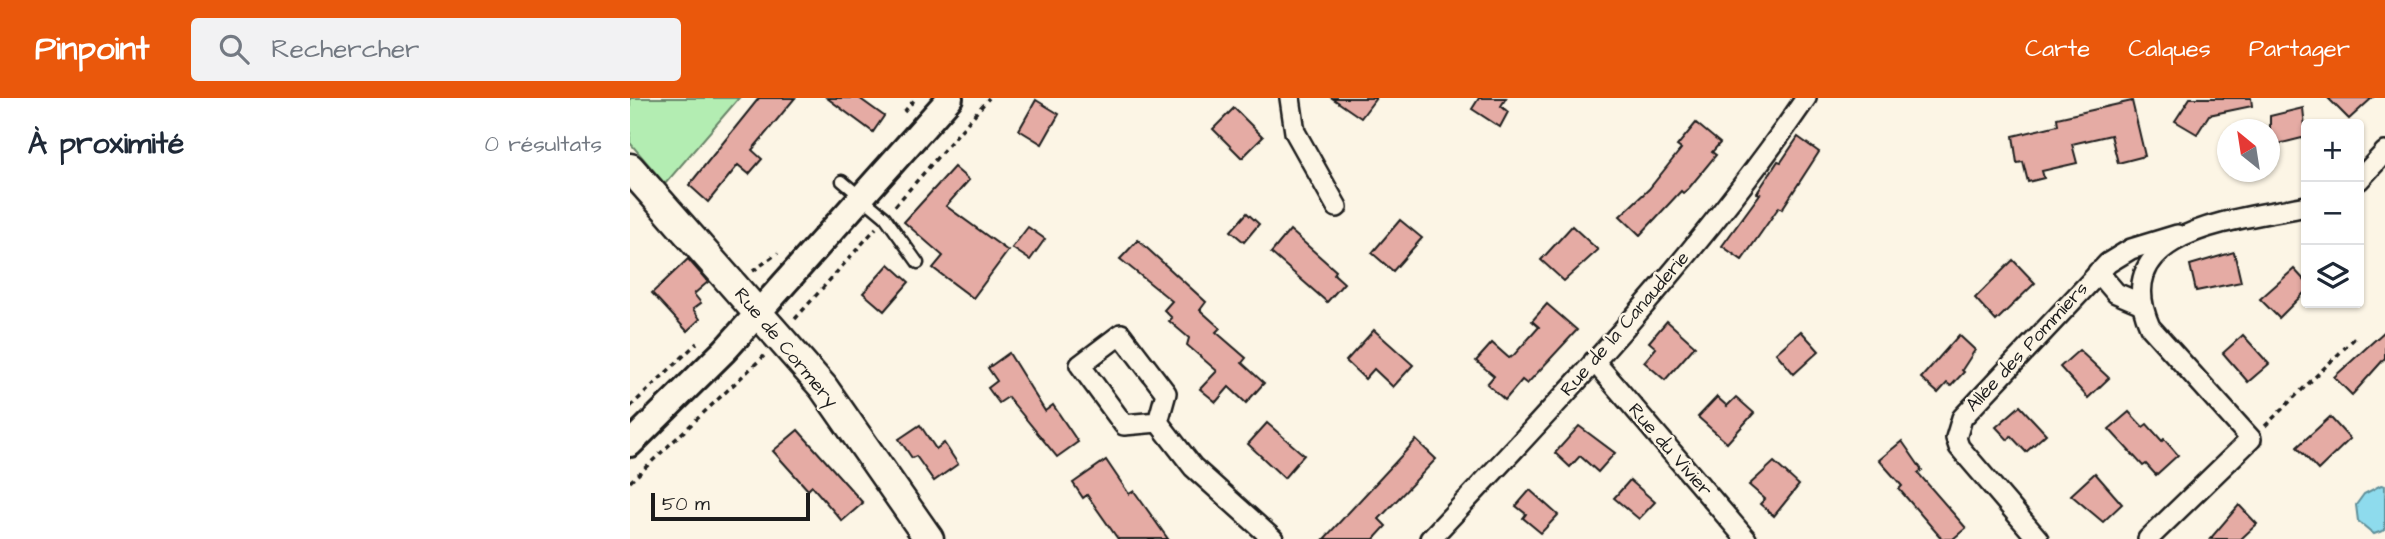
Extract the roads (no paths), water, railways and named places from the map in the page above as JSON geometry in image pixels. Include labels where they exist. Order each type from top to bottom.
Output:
[{"type":"main road","name":"Rue de Cormery","points":[[630,168],[823,387],[929,539]]},
{"type":"street","points":[[630,444],[760,313],[950,98]]},
{"type":"street","points":[[1290,98],[1295,132],[1337,206]]},
{"type":"street","name":"Rue de la Canauderie","points":[[1430,539],[1594,361],[1721,214],[1806,98]]},
{"type":"street","points":[[2364,175],[2385,152]]},
{"type":"street","name":"Allée des Pommiers","points":[[2038,539],[1959,447],[1956,438],[1962,418],[2098,272],[2131,249],[2190,231],[2301,207]]},
{"type":"street","points":[[2148,539],[2251,439],[2157,335],[2142,304],[2143,276],[2148,265],[2165,247],[2190,231]]},
{"type":"street","points":[[2098,272],[2116,293],[2142,304]]},
{"type":"street","points":[[1121,334],[1166,393],[1158,422],[1124,425],[1080,365],[1121,334]]},
{"type":"street","name":"Rue du Vivier","points":[[1594,361],[1746,539]]},
{"type":"street","points":[[1158,422],[1193,467],[1273,539]]},
{"type":"lane","points":[[842,181],[885,217],[918,262]]},
{"type":"water","points":[[2381,485],[2385,486],[2385,530],[2374,534],[2358,521],[2356,505],[2364,494]]}]
